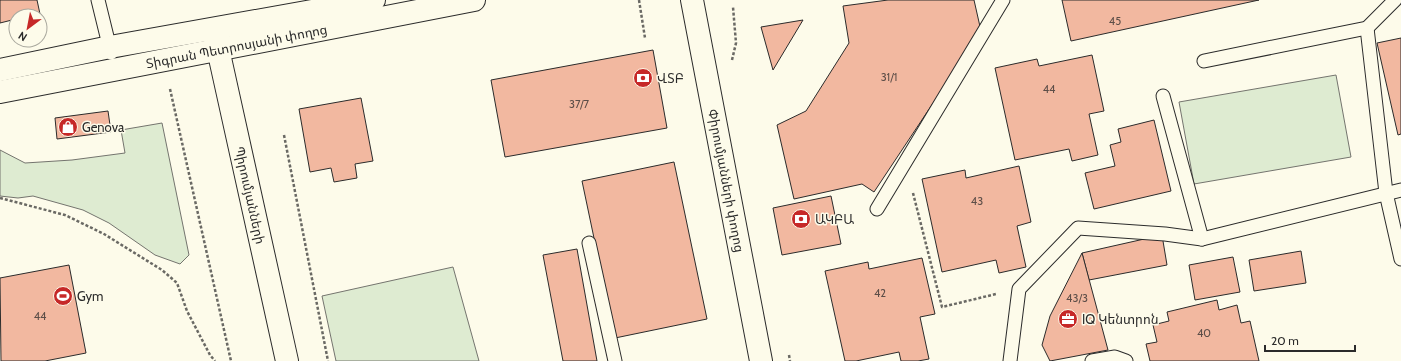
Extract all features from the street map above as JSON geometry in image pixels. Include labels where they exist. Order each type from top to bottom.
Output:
[{"type":"main road","name":"Տիգրան Պետրոսյանի փողոց","points":[[0,92],[114,69],[216,40],[374,0]]},
{"type":"main road","name":"Տիգրան Պետրոսյանի փողոց","points":[[0,70],[110,47],[216,40],[474,0]]},
{"type":"main road","name":"Փիրումյանների փողոց","points":[[692,0],[761,361]]},
{"type":"main road","name":"Պիրումյանների","points":[[216,40],[287,361]]},
{"type":"lane","points":[[98,0],[114,69]]},
{"type":"lane","points":[[877,209],[1003,0]]},
{"type":"lane","points":[[1204,61],[1367,28],[1395,0]]},
{"type":"lane","points":[[1367,28],[1386,193],[1401,259]]},
{"type":"lane","points":[[1163,96],[1202,239]]},
{"type":"lane","points":[[1010,361],[1019,289],[1078,228],[1165,234],[1202,239],[1401,190]]},
{"type":"lane","points":[[589,243],[615,361]]},
{"type":"lane","points":[[1092,361],[1115,357],[1126,361]]},
{"type":"path","points":[[639,0],[645,38]]},
{"type":"path","points":[[733,7],[736,43]]},
{"type":"path","points":[[170,88],[231,361]]},
{"type":"path","points":[[284,136],[328,361]]},
{"type":"path","points":[[911,188],[942,307],[1019,289]]},
{"type":"path","points":[[0,198],[65,215],[104,234],[162,270],[177,283],[187,311],[210,355],[215,361]]},
{"type":"green space","points":[[1336,75],[1351,157],[1194,184],[1179,102]]},
{"type":"green space","points":[[162,123],[189,255],[180,264],[155,255],[109,223],[83,210],[33,196],[18,198],[0,196],[0,150],[25,163],[72,160],[125,153],[121,130]]},
{"type":"green space","points":[[453,267],[479,361],[336,361],[322,296]]},
{"type":"building","points":[[0,0],[37,0],[39,8],[8,8],[8,21],[0,23]]},
{"type":"building","points":[[888,0],[974,0],[981,31],[874,192],[862,184],[794,199],[777,125],[806,111],[849,43],[843,6]]},
{"type":"building","points":[[1062,0],[1259,0],[1071,41]]},
{"type":"building","points":[[803,20],[773,70],[761,27]]},
{"type":"building","points":[[1401,38],[1401,134],[1398,135],[1377,43]]},
{"type":"building","points":[[653,50],[667,128],[505,157],[491,80]]},
{"type":"building","points":[[1092,55],[1104,111],[1089,114],[1098,155],[1072,161],[1069,149],[1015,160],[995,68],[1037,59],[1039,66]]},
{"type":"building","points":[[361,98],[373,161],[355,164],[357,178],[334,182],[331,168],[310,172],[299,109]]},
{"type":"building","points":[[108,111],[111,132],[57,139],[55,118]]},
{"type":"building","points":[[1154,120],[1171,191],[1094,209],[1085,173],[1115,166],[1110,145],[1121,142],[1118,129]]},
{"type":"building","points":[[674,162],[707,319],[615,338],[582,181]]},
{"type":"building","points":[[1019,166],[1031,222],[1017,226],[1026,267],[999,273],[996,260],[942,272],[922,179],[965,170],[966,178]]},
{"type":"building","points":[[831,196],[841,244],[782,255],[773,208]]},
{"type":"building","points":[[1162,235],[1167,265],[1089,280],[1082,253]]},
{"type":"building","points":[[577,249],[597,361],[563,361],[543,255]]},
{"type":"building","points":[[1301,251],[1306,283],[1254,291],[1249,260]]},
{"type":"building","points":[[1082,253],[1108,350],[1050,361],[1042,345],[1050,316]]},
{"type":"building","points":[[1233,257],[1240,292],[1195,300],[1189,265]]},
{"type":"building","points":[[922,258],[935,314],[920,317],[929,359],[918,361],[901,361],[899,352],[856,361],[845,361],[825,271],[868,262],[869,269]]},
{"type":"building","points":[[69,265],[86,353],[45,361],[1,361],[0,278]]},
{"type":"building","points":[[1217,300],[1219,310],[1237,305],[1241,323],[1250,321],[1259,361],[1150,361],[1146,344],[1157,342],[1153,325],[1169,321],[1167,312]]},
{"type":"place","name":"ՎՏԲ","points":[[643,78]]},
{"type":"place","name":"Genova","points":[[68,127]]},
{"type":"place","name":"ԱԿԲԱ","points":[[801,219]]},
{"type":"place","name":"Gym","points":[[63,296]]},
{"type":"place","name":"IQ Կենտրոն","points":[[1068,319]]}]
